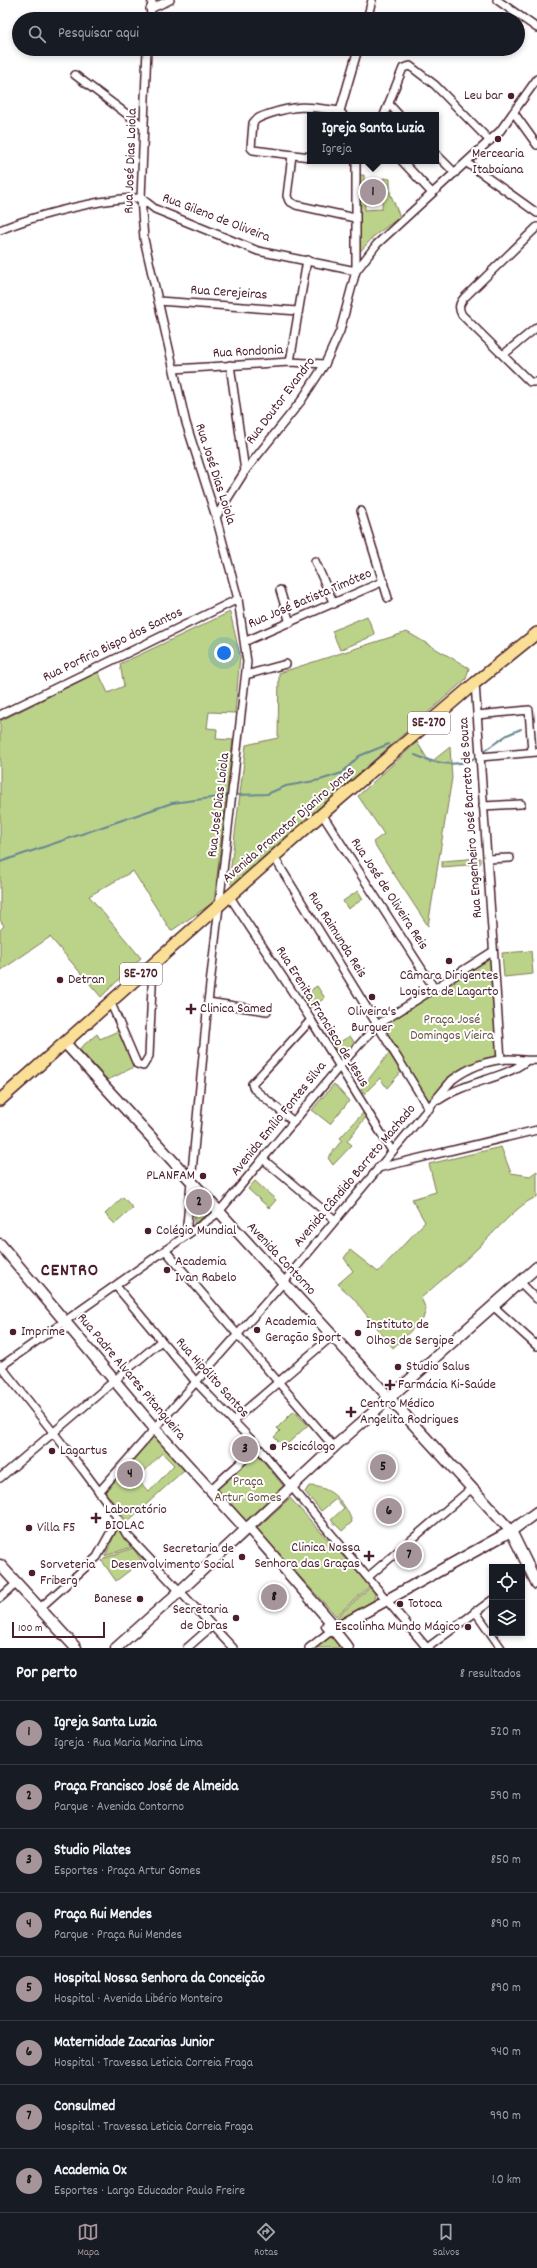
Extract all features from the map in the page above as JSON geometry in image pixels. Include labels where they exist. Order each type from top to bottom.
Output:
[{"type":"main road","name":"Avenida Promotor Djaniro Jonas","points":[[65,1043],[110,1001],[220,906],[322,814],[475,683],[537,633]]},
{"type":"main road","name":"SE-270","points":[[0,1100],[65,1043]]},
{"type":"main road","name":"Avenida Contorno","points":[[65,1043],[191,1181],[218,1213],[511,1531],[537,1584]]},
{"type":"main road","name":"Rua Padre Alvares Pitangueira","points":[[0,1244],[116,1381],[154,1429],[211,1489],[335,1631],[348,1648]]},
{"type":"main road","points":[[116,1648],[180,1591],[245,1528],[291,1488],[334,1447],[537,1267]]},
{"type":"main road","points":[[335,1631],[511,1531],[537,1512]]},
{"type":"main road","points":[[0,1565],[13,1586],[40,1608],[76,1648]]},
{"type":"street","points":[[150,9],[152,0]]},
{"type":"street","points":[[150,9],[170,0]]},
{"type":"street","points":[[369,12],[372,0]]},
{"type":"street","points":[[497,0],[514,12]]},
{"type":"street","points":[[525,20],[537,28]]},
{"type":"street","name":"Rua José Dias Loiola","points":[[147,56],[141,198],[144,239],[186,423],[216,517],[238,599],[246,641],[246,675],[233,804],[208,1002],[186,1234]]},
{"type":"street","points":[[342,112],[356,56]]},
{"type":"street","points":[[385,112],[404,68],[410,66],[420,72],[435,85],[490,142]]},
{"type":"street","points":[[75,75],[144,127]]},
{"type":"street","name":"Rua Doutor Evandro","points":[[216,517],[245,471],[301,400],[325,364],[340,331],[356,271],[377,244],[490,142],[514,113],[537,79]]},
{"type":"street","points":[[389,104],[396,112]]},
{"type":"street","points":[[307,157],[256,151],[251,148],[252,127],[254,120],[291,107],[304,106],[337,112]]},
{"type":"street","points":[[514,113],[537,145]]},
{"type":"street","points":[[292,155],[287,196],[293,204],[355,218]]},
{"type":"street","points":[[439,157],[455,174]]},
{"type":"street","points":[[467,163],[537,213]]},
{"type":"street","points":[[354,164],[356,271]]},
{"type":"street","points":[[405,164],[432,194]]},
{"type":"street","points":[[0,230],[69,210],[126,197],[141,198]]},
{"type":"street","name":"Rua Gileno de Oliveira","points":[[141,198],[155,209],[210,233],[258,250],[356,271]]},
{"type":"street","points":[[535,383],[462,315],[459,310],[459,305],[464,298],[537,227]]},
{"type":"street","points":[[290,362],[307,260]]},
{"type":"street","name":"Rua Cerejeiras","points":[[158,301],[298,311]]},
{"type":"street","points":[[504,355],[537,327]]},
{"type":"street","name":"Rua Rondonia","points":[[174,369],[290,362],[325,364]]},
{"type":"street","points":[[230,365],[245,471]]},
{"type":"street","points":[[361,511],[384,581],[388,598]]},
{"type":"street","points":[[315,561],[334,604]]},
{"type":"street","name":"Rua José Batista Timóteo","points":[[246,641],[384,581]]},
{"type":"street","points":[[280,590],[290,623]]},
{"type":"street","name":"Rua Porfirio Bispo dos Santos","points":[[0,715],[238,599]]},
{"type":"street","points":[[246,675],[286,664]]},
{"type":"street","name":"Rua Engenheiro José Barreto de Souza","points":[[475,683],[492,952]]},
{"type":"street","points":[[477,715],[529,710],[534,752],[480,757]]},
{"type":"street","points":[[483,806],[521,804]]},
{"type":"street","name":"Rua José de Oliveira Reis","points":[[322,814],[434,988]]},
{"type":"street","name":"Rua Raimunda Reis","points":[[274,857],[377,1025]]},
{"type":"street","points":[[487,859],[510,858]]},
{"type":"street","name":"Rua Erenita Francisco de Jesus","points":[[230,896],[392,1151]]},
{"type":"street","points":[[430,1107],[377,1025],[492,952],[501,1060]]},
{"type":"street","points":[[110,1001],[137,1064],[143,1066],[149,1056],[153,964]]},
{"type":"street","points":[[208,1002],[267,1011]]},
{"type":"street","points":[[294,1122],[254,1089],[252,1084],[254,1080],[310,1020]]},
{"type":"street","name":"Avenida Emílio Fontes Silva","points":[[0,1367],[66,1322],[186,1234],[218,1213],[264,1160],[339,1067],[377,1025]]},
{"type":"street","points":[[430,1107],[452,1080],[466,1070],[480,1064],[501,1060],[525,1062],[537,1060]]},
{"type":"street","points":[[514,1060],[516,1068]]},
{"type":"street","points":[[430,1107],[456,1090],[516,1068],[525,1062]]},
{"type":"street","name":"Avenida Cândido Barreto Machado","points":[[99,1492],[284,1283],[334,1219],[430,1107]]},
{"type":"street","points":[[377,1168],[537,1130]]},
{"type":"street","points":[[264,1160],[334,1219]]},
{"type":"street","points":[[165,1250],[237,1336],[278,1381],[334,1447]]},
{"type":"street","points":[[520,1282],[537,1299]]},
{"type":"street","name":"Rua Hipólito Santos","points":[[116,1286],[196,1382],[258,1447],[427,1648]]},
{"type":"street","points":[[493,1306],[537,1346]]},
{"type":"street","points":[[233,1421],[332,1336]]},
{"type":"street","points":[[0,1478],[54,1434],[162,1341]]},
{"type":"street","points":[[0,1367],[99,1492],[127,1535],[233,1648]]},
{"type":"street","points":[[211,1489],[258,1447]]},
{"type":"street","points":[[368,1577],[472,1488]]},
{"type":"street","points":[[40,1608],[97,1557],[118,1519]]},
{"type":"street","points":[[0,1572],[13,1586],[0,1598]]},
{"type":"street","points":[[427,1648],[489,1602]]},
{"type":"street","points":[[475,1611],[501,1648]]},
{"type":"street","points":[[188,1648],[212,1626]]},
{"type":"street","points":[[310,1648],[335,1631]]},
{"type":"green space","points":[[360,175],[364,175],[365,210],[382,209],[383,178],[390,179],[390,193],[400,217],[374,236],[358,254],[357,225]]},
{"type":"green space","points":[[230,612],[240,656],[235,713],[209,712],[207,728],[217,729],[216,739],[233,740],[214,902],[171,931],[133,871],[89,896],[141,958],[101,997],[50,937],[0,971],[0,930],[4,926],[0,920],[0,721],[98,672],[108,693],[124,686],[120,664]]},
{"type":"green space","points":[[367,616],[375,635],[340,650],[332,631]]},
{"type":"green space","points":[[407,632],[469,668],[466,679],[233,885],[229,882],[246,745],[278,738],[279,673]]},
{"type":"green space","points":[[417,742],[430,763],[450,747],[452,778],[428,926],[373,842],[384,834],[358,796]]},
{"type":"green space","points":[[480,858],[480,864],[442,867],[442,861]]},
{"type":"green space","points":[[358,891],[363,899],[348,909],[343,901]]},
{"type":"green space","points":[[531,951],[533,974],[504,977],[502,953]]},
{"type":"green space","name":"Praça José Domingos Vieira","points":[[490,958],[497,1059],[473,1064],[457,1073],[444,1087],[430,1107],[380,1026]]},
{"type":"green space","points":[[317,986],[325,998],[307,1010],[299,998]]},
{"type":"green space","points":[[118,1031],[136,1066],[108,1080],[79,1049],[97,1034],[100,1039]]},
{"type":"green space","points":[[350,1036],[354,1042],[341,1058],[333,1046]]},
{"type":"green space","points":[[389,1053],[401,1072],[387,1088],[380,1078],[364,1094],[361,1089]]},
{"type":"green space","points":[[334,1084],[349,1101],[330,1124],[312,1110]]},
{"type":"green space","points":[[363,1113],[366,1117],[347,1141],[352,1145],[333,1165],[328,1158],[342,1140],[340,1138]]},
{"type":"green space","points":[[501,1147],[511,1173],[530,1176],[537,1171],[537,1197],[523,1205],[458,1267],[421,1298],[426,1309],[423,1319],[393,1348],[353,1298],[338,1284],[353,1271],[344,1258],[350,1250],[378,1272],[425,1222],[412,1199],[436,1192],[429,1164]]},
{"type":"green space","points":[[255,1181],[276,1200],[269,1208],[248,1189]]},
{"type":"green space","points":[[195,1193],[213,1211],[194,1224]]},
{"type":"green space","points":[[123,1197],[133,1208],[115,1224],[105,1214]]},
{"type":"green space","points":[[294,1411],[308,1425],[284,1447],[274,1437],[280,1431],[277,1428]]},
{"type":"green space","points":[[154,1434],[184,1470],[127,1522],[104,1491]],"holes":[[[162,1453],[174,1465],[149,1492],[137,1479]]]},
{"type":"green space","name":"Praça Artur Gomes","points":[[256,1452],[285,1488],[248,1523],[214,1489]]},
{"type":"green space","points":[[309,1486],[331,1492],[342,1502],[352,1522],[342,1531],[331,1520],[344,1508],[336,1499],[321,1511],[305,1492]]},
{"type":"green space","points":[[290,1498],[370,1586],[336,1616],[256,1529]]},
{"type":"green space","points":[[120,1528],[131,1547],[105,1556],[117,1529]]},
{"type":"green space","points":[[133,1548],[142,1561],[116,1581],[102,1561],[105,1558]]},
{"type":"green space","points":[[371,1587],[375,1594],[372,1607],[341,1623],[337,1617]]},
{"type":"green space","points":[[333,1633],[345,1648],[314,1648]]},
{"type":"waterway","points":[[484,751],[507,735],[521,729]]},
{"type":"waterway","points":[[0,862],[172,803],[235,795],[267,794],[286,786],[320,780],[342,773],[359,756],[389,744]]},
{"type":"waterway","points":[[415,755],[437,762],[452,764],[475,758]]},
{"type":"place","name":"Leu bar","points":[[511,96]]},
{"type":"place","name":"Mercearia Itabaiana","points":[[498,139]]},
{"type":"place","name":"Igreja Santa Luzia","points":[[373,192]]},
{"type":"place","name":"Câmara Dirigentes Logista de Lagarto","points":[[449,961]]},
{"type":"place","name":"Detran","points":[[60,980]]},
{"type":"place","name":"Oliveira's Burguer","points":[[372,997]]},
{"type":"place","name":"Clinica Samed","points":[[191,1009]]},
{"type":"place","name":"PLANFAM","points":[[203,1176]]},
{"type":"place","name":"Praça Francisco José de Almeida","points":[[199,1202]]},
{"type":"place","name":"Colégio Mundial","points":[[148,1231]]},
{"type":"place","name":"Academia Ivan Rabelo","points":[[167,1270]]},
{"type":"place","name":"Academia Geração Sport","points":[[257,1330]]},
{"type":"place","name":"Imprime","points":[[13,1332]]},
{"type":"place","name":"Instituto de Olhos de Sergipe","points":[[358,1333]]},
{"type":"place","name":"Studio Salus","points":[[398,1367]]},
{"type":"place","name":"Farmácia Ki-Saúde","points":[[390,1385]]},
{"type":"place","name":"Centro Médico Angelita Rodrigues","points":[[351,1412]]},
{"type":"place","name":"Pscicólogo","points":[[273,1447]]},
{"type":"place","name":"Studio Pilates","points":[[245,1449]]},
{"type":"place","name":"Lagartus","points":[[52,1451]]},
{"type":"place","name":"Hospital Nossa Senhora da Conceição","points":[[383,1467]]},
{"type":"place","name":"Praça Rui Mendes","points":[[130,1474]]},
{"type":"place","name":"Maternidade Zacarias Junior","points":[[389,1511]]},
{"type":"place","name":"Laboratório BIOLAC","points":[[96,1518]]},
{"type":"place","name":"Villa F5","points":[[29,1528]]},
{"type":"place","name":"Consulmed","points":[[409,1555]]},
{"type":"place","name":"Clinica Nossa Senhora das Graças","points":[[369,1556]]},
{"type":"place","name":"Secretaria de Desenvolvimento Social","points":[[242,1557]]},
{"type":"place","name":"Sorveteria Friberg","points":[[32,1573]]},
{"type":"place","name":"Academia Ox","points":[[274,1597]]},
{"type":"place","name":"Banese","points":[[140,1599]]},
{"type":"place","name":"Totoca","points":[[400,1604]]},
{"type":"place","name":"Secretaria de Obras","points":[[236,1618]]},
{"type":"place","name":"Escolinha Mundo Mágico","points":[[468,1627]]},
{"type":"district","name":"CENTRO","points":[[70,1271]]}]
